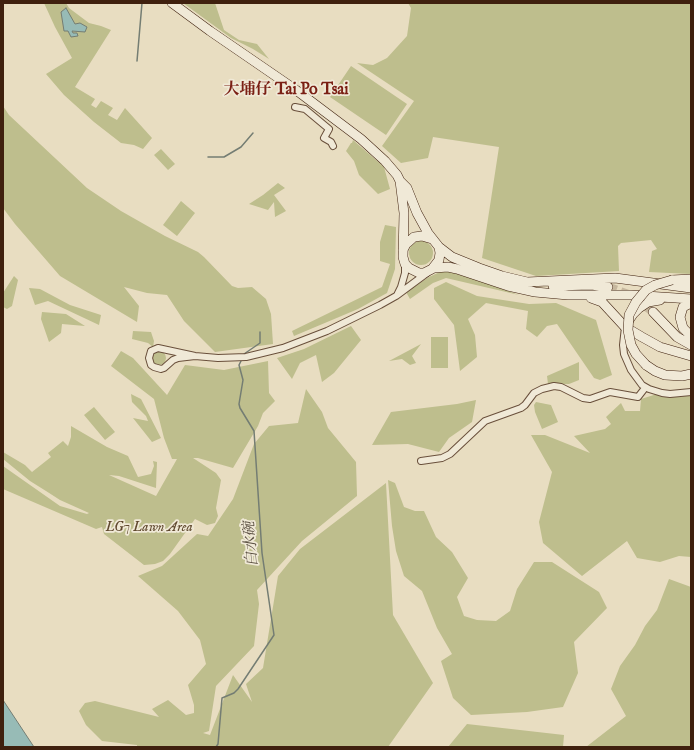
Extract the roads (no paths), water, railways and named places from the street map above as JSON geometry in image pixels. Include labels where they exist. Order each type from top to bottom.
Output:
[{"type":"main road","points":[[172,3],[296,90],[361,140],[385,161],[400,182],[407,188],[417,213],[432,239],[438,247],[452,257],[508,278],[553,286],[591,285],[608,287]]},
{"type":"main road","points":[[400,182],[404,213],[403,254],[405,264],[414,271],[419,273],[432,269],[448,267],[521,289],[593,299],[602,302],[625,327],[660,347],[691,356]]},
{"type":"main road","points":[[403,254],[406,244],[414,237],[422,236],[432,239]]},
{"type":"main road","points":[[432,269],[439,260],[440,253],[438,247]]},
{"type":"main road","points":[[532,282],[614,278],[691,288]]},
{"type":"main road","points":[[691,279],[672,280],[655,285],[642,294],[633,306],[629,315],[628,325],[629,340],[636,354],[646,365],[655,371],[665,374],[682,376],[691,374]]},
{"type":"main road","points":[[568,295],[631,295],[691,299]]},
{"type":"main road","points":[[625,327],[633,314],[648,302],[672,298]]},
{"type":"main road","points":[[691,303],[684,307],[680,317],[683,328],[691,336]]},
{"type":"main road","points":[[653,312],[677,337],[691,345]]},
{"type":"street","points":[[295,106],[305,109],[329,129],[324,138],[331,142],[333,146]]},
{"type":"street","points":[[396,296],[401,287],[405,273],[405,264]]},
{"type":"street","points":[[195,356],[178,358],[161,369],[154,367],[149,361],[150,354],[154,349],[161,348],[195,356],[237,358],[275,351],[327,331],[359,316],[396,296],[432,269]]},
{"type":"street","points":[[625,327],[623,345],[624,354],[634,375],[645,388],[670,394],[691,392]]},
{"type":"street","points":[[165,349],[170,355],[167,366]]},
{"type":"street","points":[[421,461],[442,458],[450,454],[485,422],[521,408],[531,396],[538,391],[554,386],[568,390],[583,398],[590,399],[610,392],[638,396],[645,388]]},
{"type":"water","points":[[66,8],[75,24],[80,23],[87,27],[85,32],[72,31],[73,33],[77,33],[78,36],[71,37],[68,31],[64,31],[61,12]]},
{"type":"water","points":[[3,700],[34,747],[3,747]]},
{"type":"waterway","points":[[137,61],[142,3]]},
{"type":"waterway","points":[[208,157],[224,157],[241,147],[253,133]]},
{"type":"waterway","name":"白水碗","points":[[244,354],[260,343],[260,332]]},
{"type":"waterway","name":"白水碗","points":[[216,747],[218,744],[222,698],[234,693],[238,689],[274,635],[262,553],[254,431],[239,404],[243,380],[239,365],[242,359]]},
{"type":"tunnel","points":[[608,287],[630,295],[653,312]]},
{"type":"district","name":"大埔仔 Tai Po Tsai","points":[[286,91]]},
{"type":"park label","name":"LG7 Lawn Area","points":[[149,528]]}]
